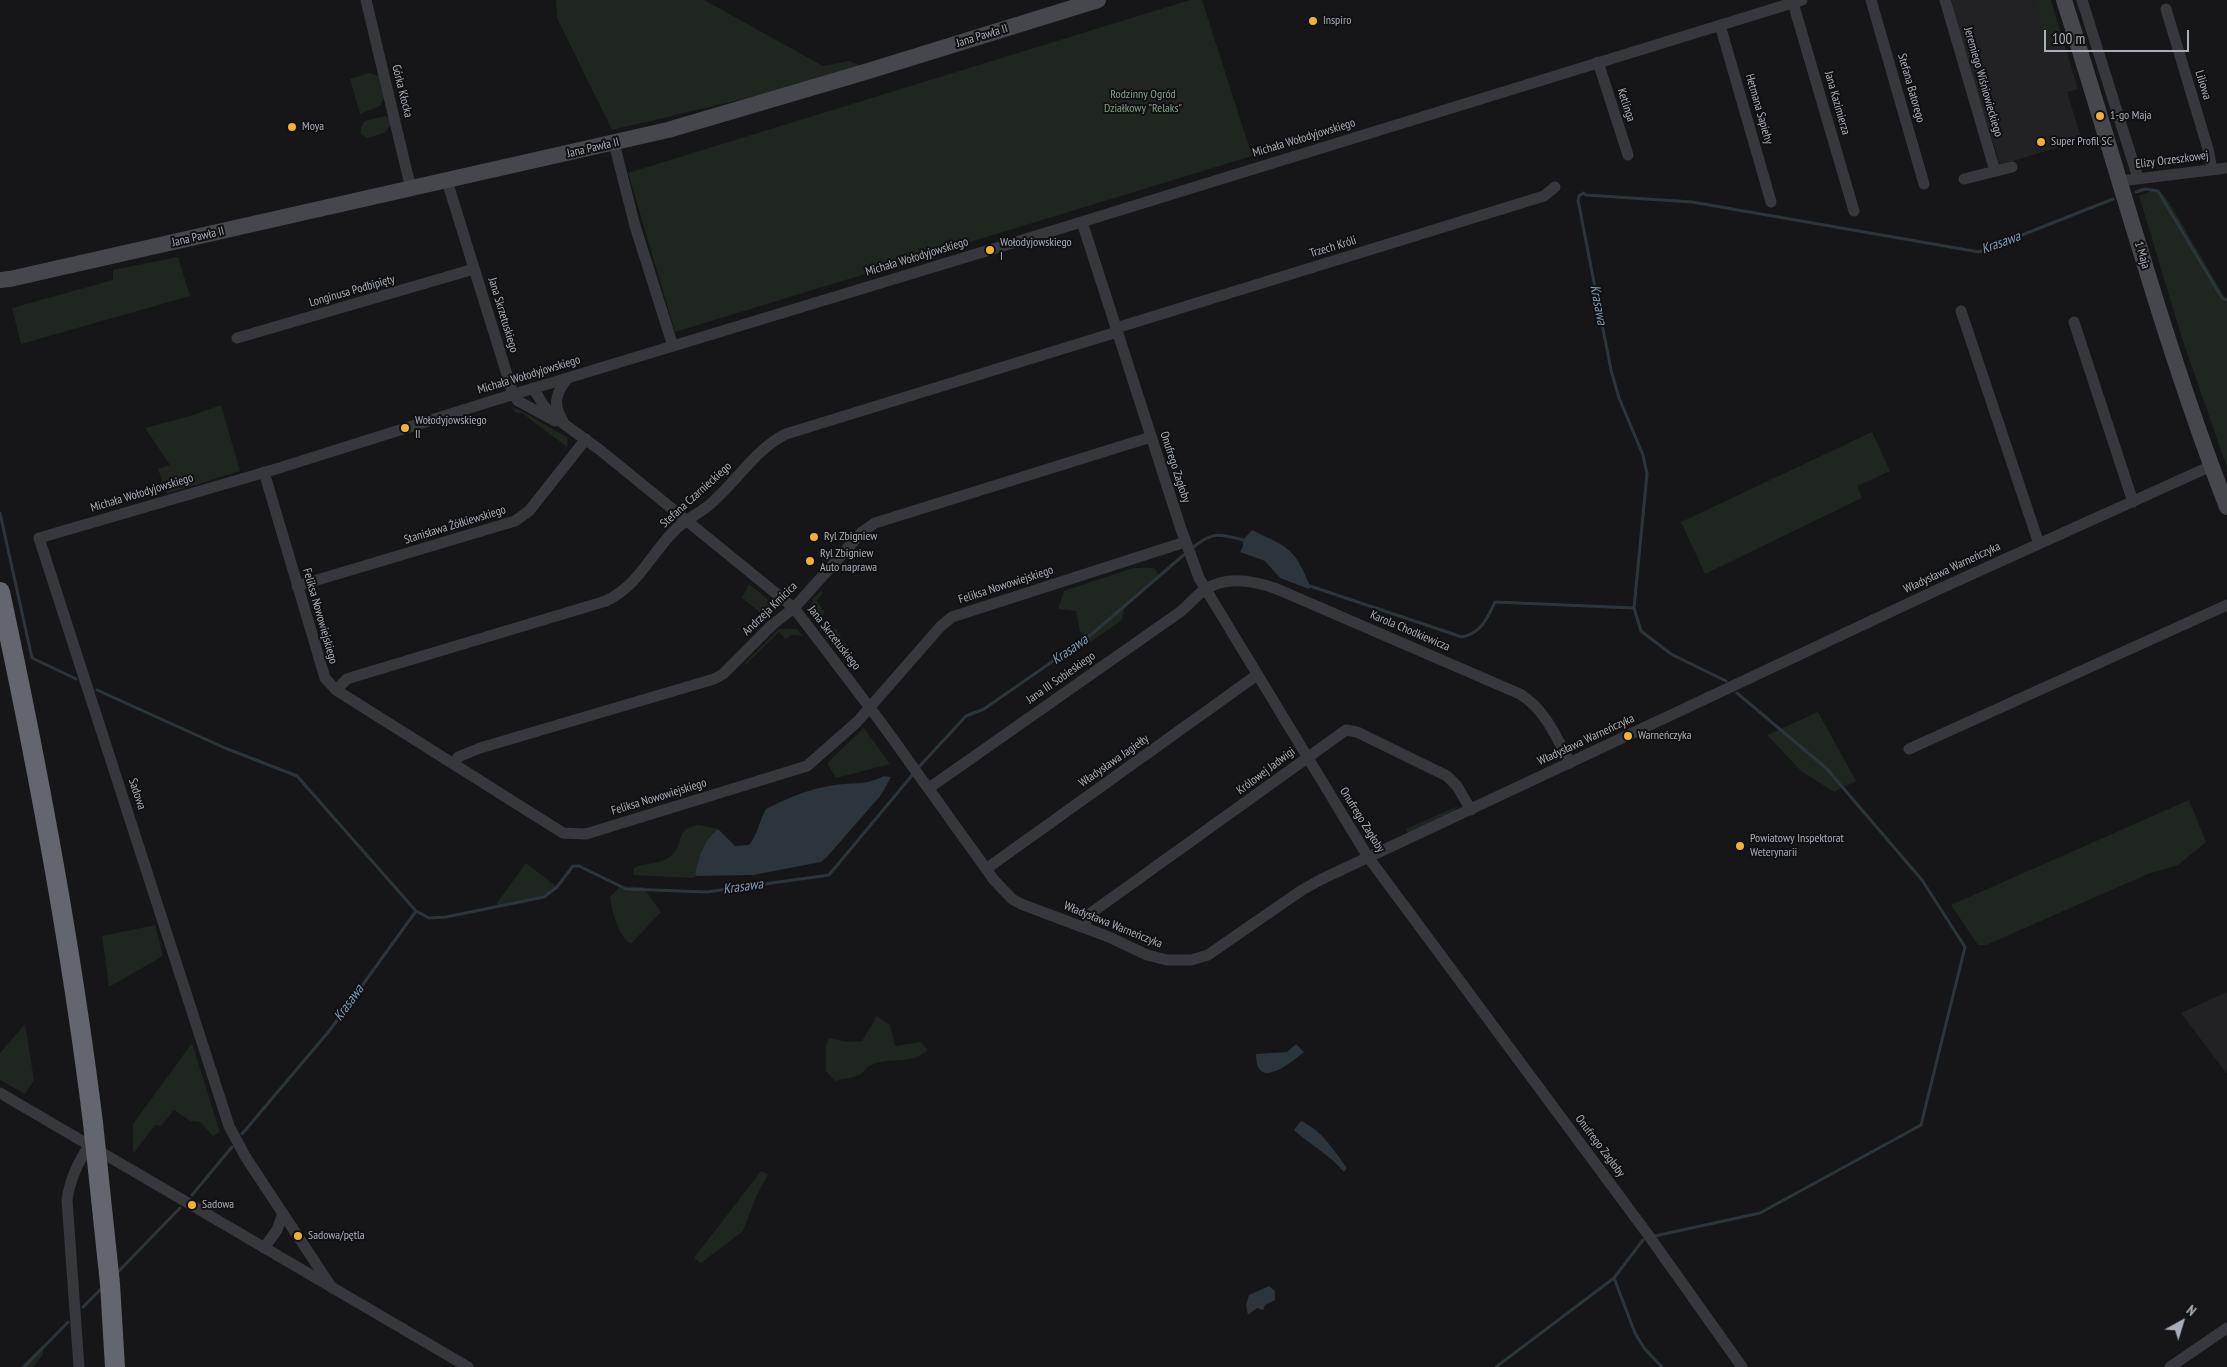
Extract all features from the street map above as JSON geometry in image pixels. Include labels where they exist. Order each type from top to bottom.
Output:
[{"type":"highway","points":[[0,592],[58,880],[93,1122],[110,1284],[115,1367]]},
{"type":"main road","name":"Jana Pawła II","points":[[2,281],[614,143],[732,112],[1098,0]]},
{"type":"main road","name":"1 Maja","points":[[2064,0],[2211,466],[2227,507]]},
{"type":"street","name":"Górka Kłocka","points":[[366,0],[411,189]]},
{"type":"street","name":"Stefana Batorego","points":[[1871,0],[1924,184]]},
{"type":"street","name":"Jeremiego Wiśniowieckiego","points":[[1945,0],[1995,171]]},
{"type":"street","points":[[2082,0],[2138,178]]},
{"type":"street","name":"Michała Wołodyjowskiego","points":[[39,538],[264,472],[513,394],[1082,222],[1797,2]]},
{"type":"street","name":"Jana Kazimierza","points":[[1797,2],[1854,211]]},
{"type":"street","name":"Liliowa","points":[[2166,9],[2208,149],[2212,170]]},
{"type":"street","name":"Hetmana Sapiehy","points":[[1720,25],[1771,202]]},
{"type":"street","name":"Ketlinga","points":[[1598,62],[1628,155]]},
{"type":"street","points":[[614,143],[635,226],[673,346]]},
{"type":"street","points":[[1964,179],[2012,167]]},
{"type":"street","name":"Elizy Orzeszkowej","points":[[2120,181],[2227,168]]},
{"type":"street","name":"Jana Skrzetuskiego","points":[[447,182],[513,394],[518,401],[586,439],[794,608],[870,707],[986,869]]},
{"type":"street","name":"Trzech Króli","points":[[1116,330],[1544,196],[1552,191],[1555,186]]},
{"type":"street","name":"Onufrego Zagłoby","points":[[1082,222],[1197,575],[1368,857],[1649,1236],[1742,1367]]},
{"type":"street","name":"Longinusa Podbipięty","points":[[237,338],[474,270]]},
{"type":"street","points":[[1962,311],[2039,544]]},
{"type":"street","points":[[2074,322],[2133,502]]},
{"type":"street","name":"Stefana Czarnieckiego","points":[[336,690],[347,679],[606,601],[621,594],[634,582],[668,537],[686,520],[708,506],[772,442],[786,434],[1116,330]]},
{"type":"street","name":"Jana Skrzetuskiego","points":[[568,378],[560,386],[556,400],[558,414],[569,428]]},
{"type":"street","name":"Jana Skrzetuskiego","points":[[533,388],[544,406],[569,428]]},
{"type":"street","name":"Andrzeja Kmicica","points":[[454,764],[458,757],[480,748],[714,678],[732,666],[772,625],[794,608],[862,532],[875,523],[1151,437]]},
{"type":"street","name":"Stanisława Żółkiewskiego","points":[[297,586],[515,521],[529,511],[586,439]]},
{"type":"street","name":"Władysława Warneńczyka","points":[[986,869],[1006,893],[1020,904],[1083,927],[1147,955],[1167,960],[1196,959],[1215,950],[1302,890],[1368,857],[2039,544],[2211,466]]},
{"type":"street","name":"Feliksa Nowowiejskiego","points":[[264,472],[321,673],[336,690],[563,833],[575,835],[586,834],[807,766],[857,722],[940,627],[952,617],[1187,548]]},
{"type":"street","name":"Sadowa","points":[[39,538],[229,1126],[245,1156],[332,1288],[468,1367]]},
{"type":"street","name":"Karola Chodkiewicza","points":[[1206,589],[1222,582],[1245,580],[1268,586],[1520,694],[1532,701],[1540,710],[1570,763]]},
{"type":"street","name":"Jana III Sobieskiego","points":[[929,788],[1180,612],[1206,589]]},
{"type":"street","points":[[1909,749],[2227,605]]},
{"type":"street","name":"Władysława Jagiełły","points":[[986,869],[1257,675]]},
{"type":"street","name":"Królowej Jadwigi","points":[[1083,927],[1091,913],[1290,772],[1341,732],[1350,729],[1447,776],[1457,786],[1470,810]]},
{"type":"street","points":[[0,1093],[332,1288]]},
{"type":"street","points":[[80,1367],[67,1200],[69,1184],[75,1169],[90,1145]]},
{"type":"street","points":[[264,1248],[276,1230],[283,1213]]},
{"type":"street","points":[[2170,1367],[2227,1328]]},
{"type":"shaded area","points":[[1949,0],[2051,0],[2078,89],[2067,92],[2082,140],[2000,165]]},
{"type":"shaded area","points":[[1252,530],[1289,550],[1299,563],[1310,586],[1309,589],[1280,578],[1265,561],[1240,552],[1243,540]]},
{"type":"shaded area","points":[[884,776],[891,777],[881,795],[821,862],[753,875],[697,876],[695,874],[702,849],[718,829],[735,846],[749,845],[766,809],[791,797],[817,788],[865,782]]},
{"type":"shaded area","points":[[2227,992],[2227,1074],[2181,1013]]},
{"type":"shaded area","points":[[1296,1044],[1304,1052],[1283,1067],[1267,1073],[1262,1071],[1257,1065],[1256,1054],[1287,1052]]},
{"type":"shaded area","points":[[1301,1121],[1315,1130],[1327,1142],[1347,1168],[1344,1172],[1294,1130]]},
{"type":"shaded area","points":[[1269,1286],[1275,1291],[1275,1300],[1265,1305],[1263,1310],[1257,1308],[1248,1315],[1246,1305],[1249,1295]]},
{"type":"green space","points":[[556,0],[704,0],[823,66],[849,61],[864,67],[815,82],[612,130],[557,18]]},
{"type":"green space","name":"Rodzinny Ogród Działkowy \"Relaks\"","points":[[1190,0],[1202,0],[1252,156],[675,332],[628,173]]},
{"type":"green space","points":[[2035,0],[2050,0],[2063,41],[2049,46]]},
{"type":"green space","points":[[369,73],[378,76],[384,98],[380,106],[360,114],[350,79]]},
{"type":"green space","points":[[385,116],[390,119],[391,125],[385,133],[367,138],[361,134],[361,127],[365,121]]},
{"type":"green space","points":[[2151,191],[2160,191],[2169,202],[2227,301],[2227,468],[2181,335],[2139,196]]},
{"type":"green space","points":[[178,257],[190,296],[21,344],[12,308],[113,280],[113,270]]},
{"type":"green space","points":[[221,405],[240,471],[167,494],[158,469],[170,465],[145,428],[190,416]]},
{"type":"green space","points":[[511,407],[520,410],[568,438],[567,447],[522,413],[516,413]]},
{"type":"green space","points":[[1872,432],[1890,471],[1857,486],[1862,498],[1705,574],[1681,522]]},
{"type":"green space","points":[[1133,568],[1154,568],[1160,576],[1125,606],[1122,620],[1089,643],[1080,631],[1076,611],[1058,609],[1064,591]]},
{"type":"green space","points":[[749,584],[771,602],[771,616],[768,619],[742,598]]},
{"type":"green space","points":[[821,591],[823,592],[817,601],[825,613],[815,622],[810,616],[813,599]]},
{"type":"green space","points":[[835,628],[850,650],[842,657],[825,635]]},
{"type":"green space","points":[[779,629],[797,629],[803,636],[791,635],[786,639],[779,632],[746,664],[745,663]]},
{"type":"green space","points":[[1818,712],[1856,781],[1834,792],[1801,771],[1767,735]]},
{"type":"green space","points":[[864,728],[890,764],[836,778],[827,763]]},
{"type":"green space","points":[[2189,800],[2206,842],[2178,865],[2148,874],[1986,945],[1978,945],[1951,905]]},
{"type":"green space","points":[[1458,806],[1455,811],[1408,833],[1406,829]]},
{"type":"green space","points":[[699,825],[718,829],[702,849],[695,874],[697,876],[692,878],[633,875],[634,868],[658,862],[672,855],[683,833],[691,827]]},
{"type":"green space","points":[[526,863],[557,887],[544,897],[498,907],[497,903]]},
{"type":"green space","points":[[621,886],[643,887],[661,912],[631,944],[619,929],[611,903],[610,897]]},
{"type":"green space","points":[[155,925],[163,956],[109,987],[102,936]]},
{"type":"green space","points":[[877,1016],[890,1025],[895,1046],[921,1042],[928,1050],[921,1055],[906,1060],[876,1063],[858,1075],[835,1081],[826,1071],[826,1045],[829,1038],[848,1042],[862,1041]]},
{"type":"green space","points":[[25,1024],[34,1080],[25,1094],[0,1080],[0,1053]]},
{"type":"green space","points":[[192,1043],[220,1132],[213,1136],[200,1122],[190,1121],[174,1110],[161,1126],[155,1125],[133,1154],[133,1124]]},
{"type":"green space","points":[[761,1171],[768,1174],[756,1197],[743,1231],[701,1263],[694,1258]]},
{"type":"green space","points":[[43,1345],[43,1355],[33,1367],[20,1367]]},
{"type":"waterway","name":"Krasawa","points":[[2136,192],[2145,189],[2158,191],[2222,298],[2227,300]]},
{"type":"waterway","name":"Krasawa","points":[[1310,586],[1462,637],[1479,629],[1495,602],[1634,608],[1647,474],[1643,455],[1619,398],[1611,370],[1578,200],[1579,196],[1583,193],[1586,195],[1692,202],[1979,252],[2113,199]]},
{"type":"waterway","points":[[0,513],[32,658],[76,679]]},
{"type":"waterway","name":"Krasawa","points":[[1191,549],[1204,539],[1215,536],[1221,535],[1243,540]]},
{"type":"waterway","name":"Krasawa","points":[[918,768],[966,716],[984,709],[1092,634],[1186,553]]},
{"type":"waterway","points":[[1634,608],[1641,631],[1671,654],[1726,681]]},
{"type":"waterway","name":"Krasawa","points":[[97,690],[225,748],[297,776],[416,911],[429,918],[446,917],[544,897],[557,887],[573,866],[579,866],[626,889],[707,892],[829,875],[914,773]]},
{"type":"waterway","points":[[1655,1236],[1760,1213],[1921,1125],[1965,947],[1922,880],[1826,768],[1737,693]]},
{"type":"waterway","name":"Krasawa","points":[[242,1134],[330,1030],[416,911]]},
{"type":"waterway","name":"Krasawa","points":[[192,1195],[232,1147]]},
{"type":"waterway","name":"Krasawa","points":[[117,1273],[180,1208]]},
{"type":"waterway","points":[[1643,1240],[1614,1278],[1635,1333],[1644,1348],[1662,1367]]},
{"type":"waterway","points":[[1496,1367],[1614,1278]]},
{"type":"waterway","name":"Krasawa","points":[[83,1307],[102,1288]]},
{"type":"waterway","name":"Krasawa","points":[[24,1367],[68,1322]]},
{"type":"place","name":"Inspiro","points":[[1313,21]]},
{"type":"place","name":"1-go Maja","points":[[2100,116]]},
{"type":"place","name":"Moya","points":[[292,127]]},
{"type":"place","name":"Super Profil SC","points":[[2041,142]]},
{"type":"place","name":"Wołodyjowskiego I","points":[[990,250]]},
{"type":"place","name":"Wołodyjowskiego II","points":[[405,428]]},
{"type":"place","name":"Ryl Zbigniew","points":[[814,537]]},
{"type":"place","name":"Ryl Zbigniew Auto naprawa","points":[[810,561]]},
{"type":"place","name":"Warneńczyka","points":[[1628,736]]},
{"type":"place","name":"Powiatowy Inspektorat Weterynarii","points":[[1740,846]]},
{"type":"place","name":"Sadowa","points":[[192,1205]]},
{"type":"place","name":"Sadowa/pętla","points":[[298,1236]]}]
